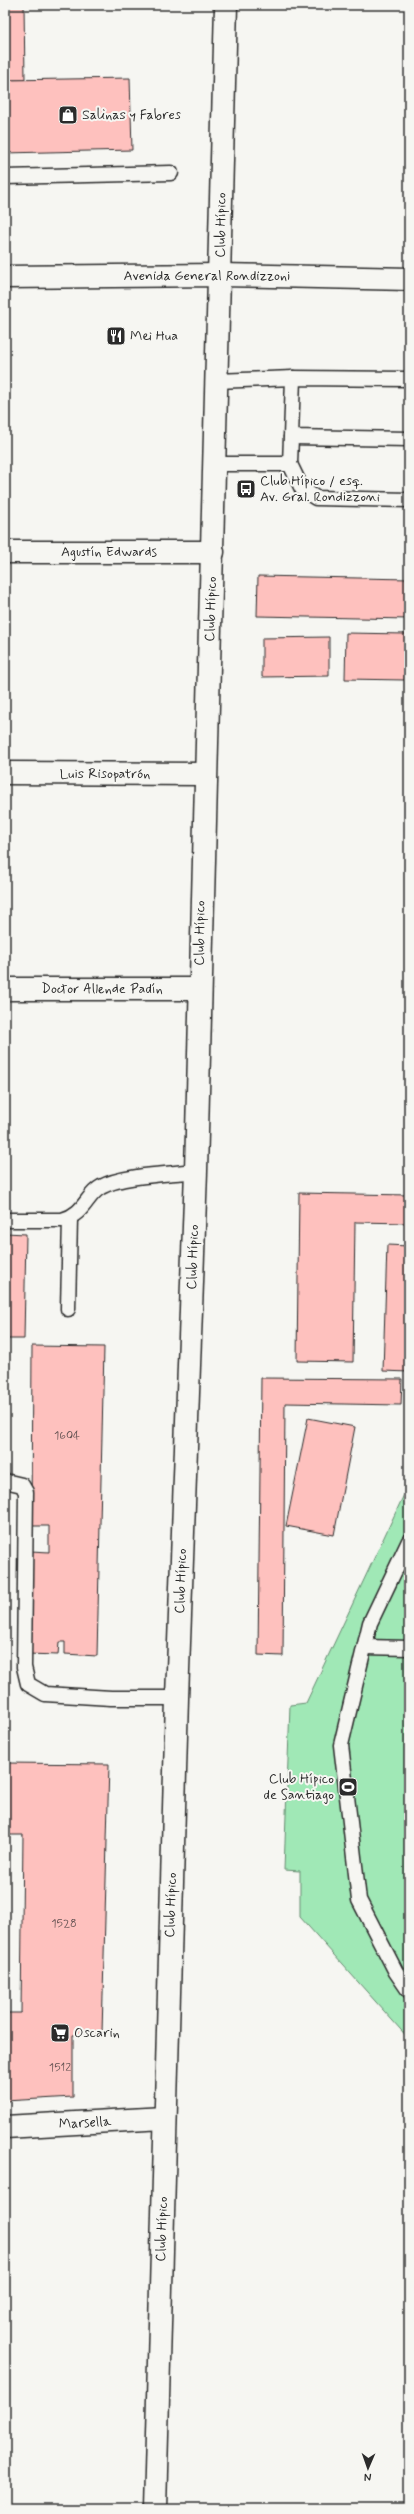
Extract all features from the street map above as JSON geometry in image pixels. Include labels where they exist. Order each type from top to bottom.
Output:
[{"type":"main road","name":"Club Hípico","points":[[155,2509],[164,2118],[196,1171],[204,774],[213,552],[226,5]]},
{"type":"main road","name":"Avenida General Rondizzoni","points":[[5,277],[220,275],[409,279]]},
{"type":"main road","name":"Agustín Edwards","points":[[5,552],[213,552]]},
{"type":"main road","name":"Luis Risopatrón","points":[[5,773],[204,774]]},
{"type":"main road","name":"Doctor Allende Padín","points":[[5,989],[199,989]]},
{"type":"main road","name":"Marsella","points":[[5,2127],[164,2118]]},
{"type":"lane","points":[[5,177],[171,173]]},
{"type":"lane","points":[[217,381],[293,378],[409,379]]},
{"type":"lane","points":[[293,378],[290,464],[302,489],[316,498],[409,500]]},
{"type":"lane","points":[[291,437],[409,439]]},
{"type":"lane","points":[[215,464],[290,464]]},
{"type":"lane","points":[[5,1220],[55,1220],[70,1218],[83,1208],[101,1187],[124,1180],[196,1171]]},
{"type":"lane","points":[[68,1309],[70,1218]]},
{"type":"lane","points":[[5,1481],[22,1485],[26,1492],[24,1668],[28,1684],[45,1694],[110,1698],[177,1698]]},
{"type":"lane","points":[[409,1541],[370,1623],[341,1745],[359,1900],[396,1972],[409,1991]]},
{"type":"lane","points":[[365,1647],[409,1648]]},
{"type":"shaded area","points":[[5,1509],[9,1509],[5,1734]]},
{"type":"green space","name":"Club Hípico de Santiago","points":[[409,1484],[409,2039],[300,1917],[300,1871],[284,1870],[290,1705],[306,1703]]},
{"type":"building","points":[[5,5],[24,5],[25,80],[5,80]]},
{"type":"building","name":"Salinas y Fabres","points":[[130,78],[132,150],[5,153],[5,80]]},
{"type":"building","points":[[258,576],[409,579],[409,619],[257,616]]},
{"type":"building","points":[[346,633],[406,634],[405,680],[345,679]]},
{"type":"building","points":[[329,637],[329,676],[262,677],[262,638]]},
{"type":"building","points":[[299,1193],[409,1195],[409,1223],[355,1222],[353,1362],[297,1361]]},
{"type":"building","points":[[5,1233],[26,1234],[24,1339],[5,1339]]},
{"type":"building","points":[[387,1245],[409,1246],[409,1372],[383,1371]]},
{"type":"building","points":[[32,1346],[104,1347],[97,1656],[65,1654],[65,1642],[59,1642],[58,1655],[27,1654],[31,1551],[49,1552],[49,1526],[31,1526]]},
{"type":"building","points":[[261,1378],[402,1379],[401,1405],[285,1403],[283,1656],[258,1655]]},
{"type":"building","points":[[308,1418],[355,1427],[334,1535],[286,1526]]},
{"type":"building","points":[[5,1763],[109,1764],[102,2033],[73,2035],[73,2097],[5,2101],[5,2013],[21,2013],[23,1835],[5,1835]]},
{"type":"place","name":"Salinas y Fabres","points":[[68,115]]},
{"type":"place","name":"Mei Hua","points":[[116,336]]},
{"type":"place","name":"Club Hípico / esq. Av. Gral. Rondizzoni","points":[[246,489]]},
{"type":"place","name":"Club Hípico de Santiago","points":[[348,1787]]},
{"type":"place","name":"Oscarin","points":[[60,2033]]}]
